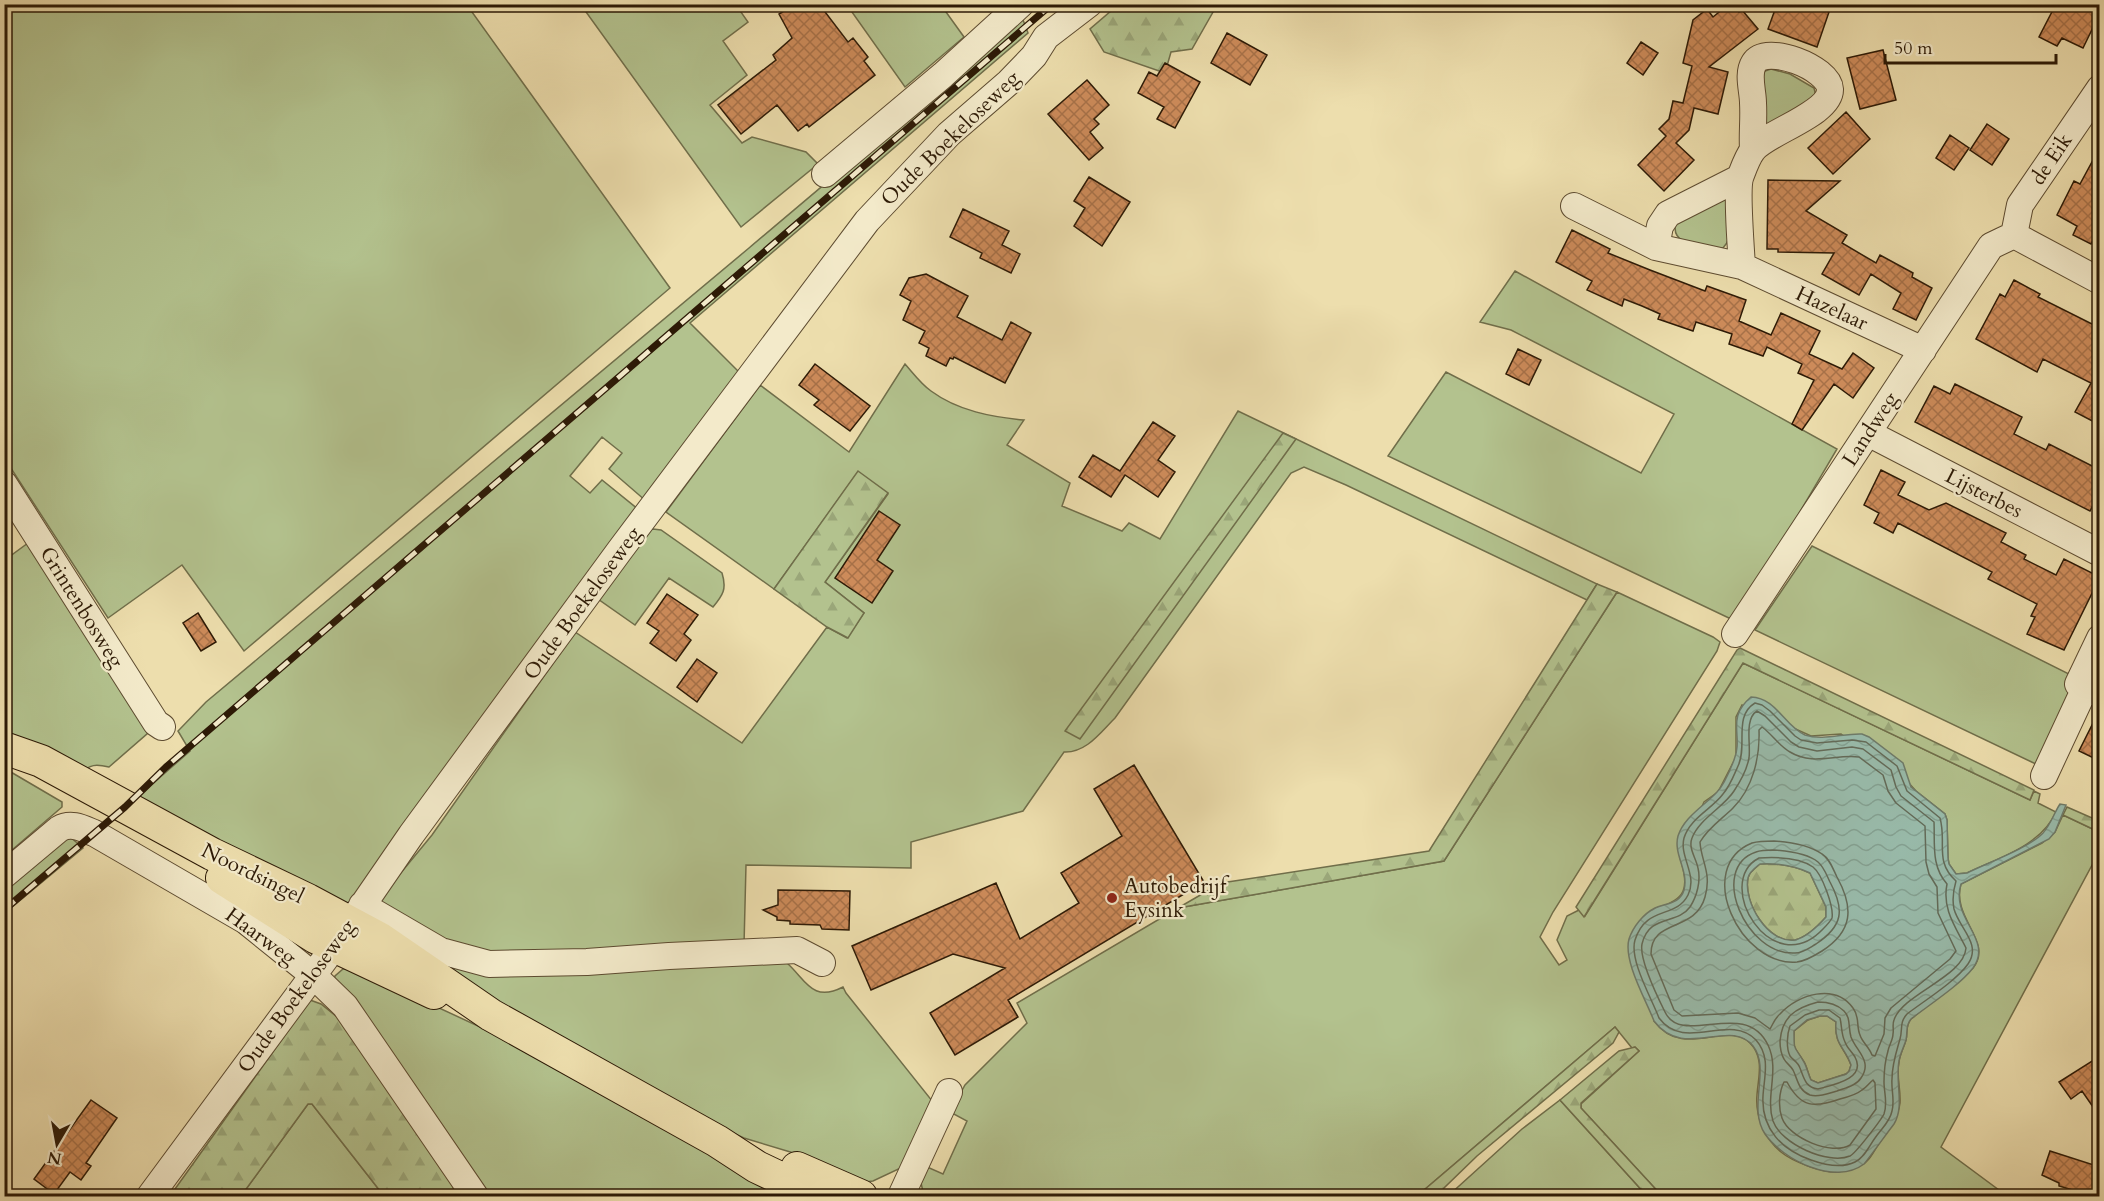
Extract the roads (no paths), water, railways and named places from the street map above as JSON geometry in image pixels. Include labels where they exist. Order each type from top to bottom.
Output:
[{"type":"main road","name":"Noordsingel","points":[[4,748],[41,761],[212,854],[308,900],[349,925],[437,994],[491,1015],[717,1141],[757,1167],[818,1197]]},
{"type":"main road","name":"Noordsingel","points":[[4,756],[24,772],[228,881],[349,925]]},
{"type":"main road","name":"Noordsingel","points":[[717,1141],[768,1154],[861,1197]]},
{"type":"street","points":[[825,174],[943,75],[1021,4]]},
{"type":"street","points":[[1030,4],[1046,37]]},
{"type":"street","name":"Oude Boekeloseweg","points":[[150,1197],[314,975],[411,835],[599,579],[867,221],[949,134],[1009,82],[1034,56],[1046,37],[1088,5]]},
{"type":"street","name":"de Eik","points":[[2014,235],[2020,205],[2100,88]]},
{"type":"street","points":[[1742,266],[1739,178],[1754,149]]},
{"type":"street","points":[[1656,247],[1660,226],[1668,214],[1739,178]]},
{"type":"street","name":"Hazelaar","points":[[1574,206],[1656,247],[1742,266],[1923,350]]},
{"type":"street","points":[[2014,235],[2100,281]]},
{"type":"street","name":"Landweg","points":[[1735,634],[1991,246],[2014,235]]},
{"type":"street","name":"Lijsterbes","points":[[1868,433],[2100,553]]},
{"type":"street","name":"Grintenbosweg","points":[[4,484],[156,723],[162,727]]},
{"type":"street","points":[[2044,776],[2092,692],[2078,684],[2100,638]]},
{"type":"street","name":"Haarweg","points":[[4,875],[59,829],[68,825],[82,828],[246,921],[314,975],[345,1006],[475,1197]]},
{"type":"street","points":[[349,925],[463,958],[489,963],[587,962],[797,950],[822,963]]},
{"type":"street","points":[[901,1197],[949,1092]]},
{"type":"water","points":[[1751,697],[1767,702],[1798,731],[1812,737],[1862,734],[1903,763],[1911,787],[1945,814],[1949,864],[1956,874],[1967,873],[2037,839],[2046,830],[2060,804],[2066,805],[2055,832],[2049,839],[1961,884],[1959,896],[1961,908],[1976,938],[1978,958],[1973,968],[1960,981],[1909,1022],[1899,1061],[1897,1117],[1864,1164],[1852,1170],[1825,1171],[1810,1167],[1784,1153],[1773,1144],[1760,1123],[1758,1100],[1760,1066],[1753,1046],[1743,1038],[1732,1035],[1692,1039],[1679,1038],[1666,1032],[1654,1021],[1629,958],[1629,939],[1639,921],[1655,908],[1676,901],[1682,895],[1685,883],[1677,843],[1678,836],[1685,823],[1717,792],[1727,777],[1737,751],[1736,727],[1743,705]],"holes":[[[1760,864],[1785,865],[1810,873],[1826,907],[1826,917],[1808,934],[1795,940],[1785,939],[1767,928],[1760,919],[1749,898],[1747,888],[1752,870]],[[1827,1016],[1836,1022],[1838,1041],[1851,1065],[1846,1074],[1818,1083],[1811,1080],[1795,1048],[1794,1031],[1807,1020]]]},
{"type":"railway","points":[[4,910],[125,807],[166,767],[1052,4]]},
{"type":"place","name":"Autobedrijf Eysink","points":[[1112,898]]}]
